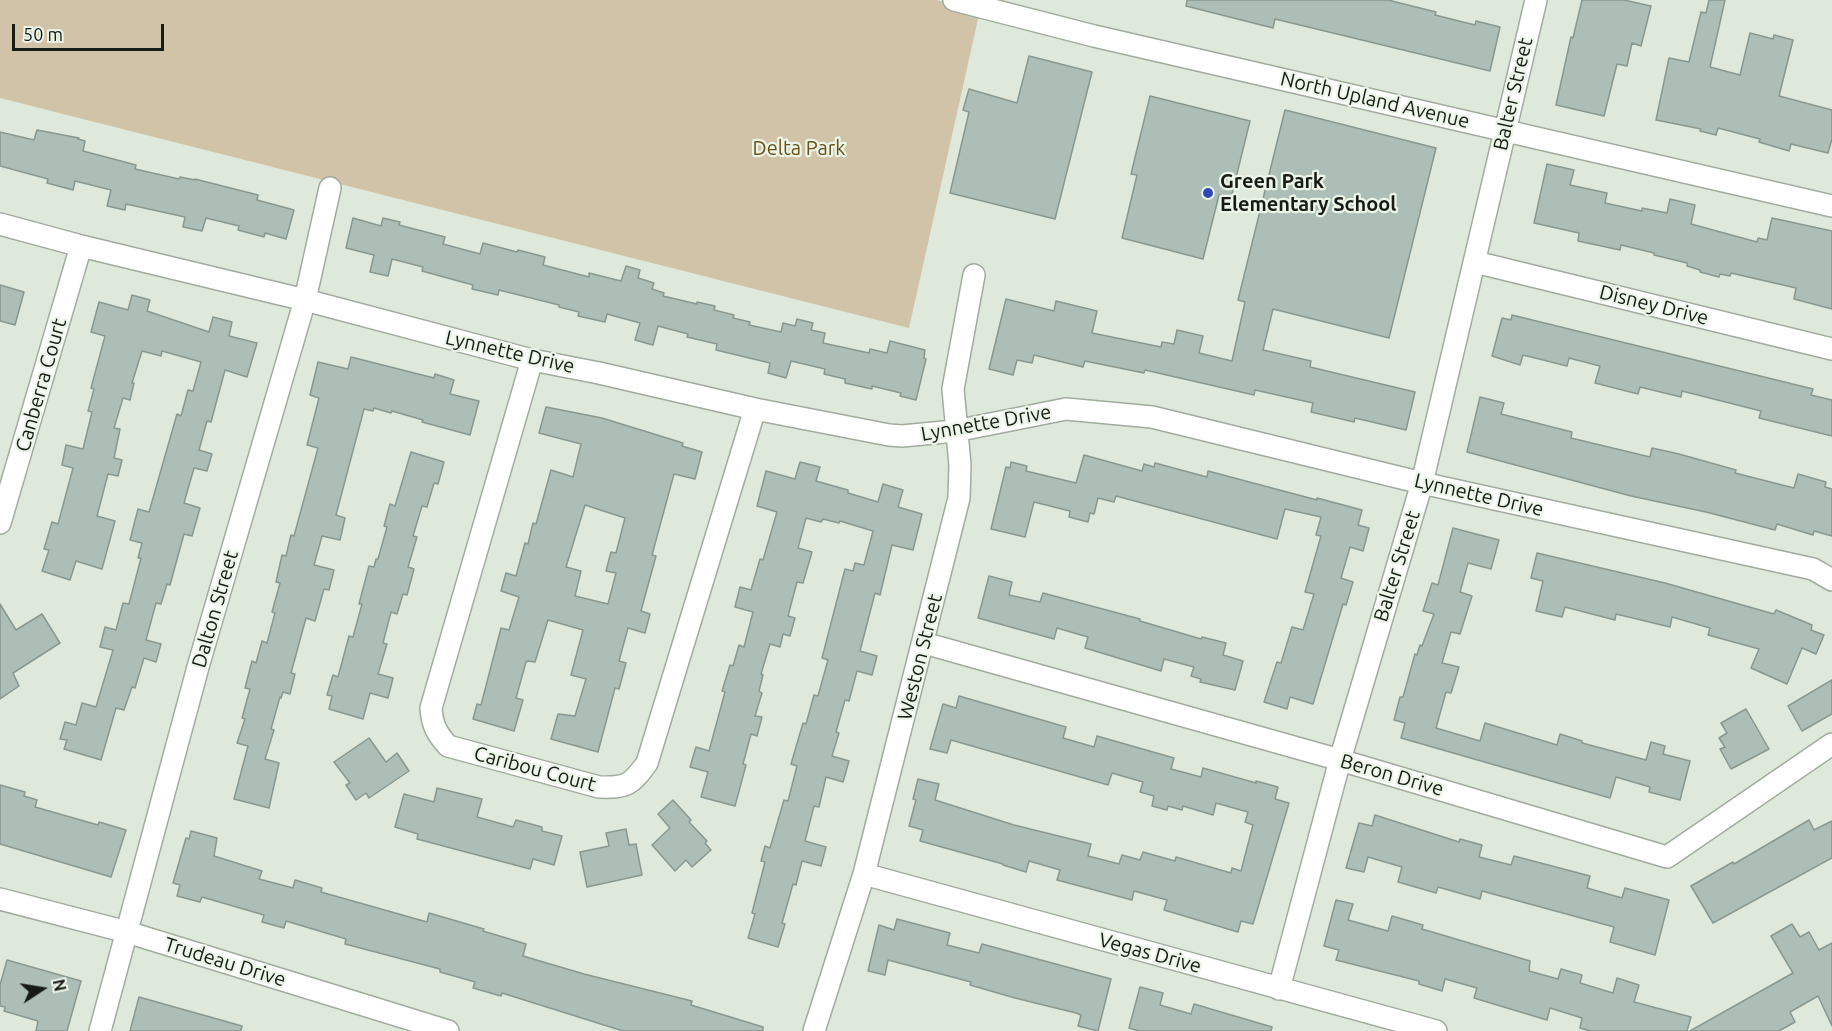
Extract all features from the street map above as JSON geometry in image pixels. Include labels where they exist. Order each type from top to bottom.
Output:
[{"type":"street","name":"North Upland Avenue","points":[[954,0],[1094,36],[1832,207]]},
{"type":"street","name":"Balter Street","points":[[1279,989],[1340,760],[1422,483],[1536,0]]},
{"type":"street","name":"Dalton Street","points":[[100,1031],[198,667],[305,300],[330,188]]},
{"type":"street","name":"Lynnette Drive","points":[[0,224],[305,300],[532,360],[755,409],[902,436],[955,431],[1066,409],[1152,417],[1422,483],[1814,569],[1832,580]]},
{"type":"street","name":"Canberra Court","points":[[0,523],[81,246]]},
{"type":"street","name":"Disney Drive","points":[[1475,262],[1832,349]]},
{"type":"street","name":"Weston Street","points":[[814,1031],[864,874],[959,498],[960,465],[952,389],[974,275]]},
{"type":"street","name":"Caribou Court","points":[[532,360],[431,708],[432,722],[448,746],[599,787],[619,788],[635,780],[647,763],[755,409]]},
{"type":"street","name":"Beron Drive","points":[[924,643],[1340,760],[1667,856],[1832,744]]},
{"type":"street","name":"Vegas Drive","points":[[864,874],[1436,1031]]},
{"type":"street","name":"Trudeau Drive","points":[[0,899],[127,932],[448,1031]]},
{"type":"green space","name":"Delta Park","points":[[0,0],[936,0],[980,10],[909,328],[0,98]]},
{"type":"building","points":[[1187,0],[1388,0],[1475,25],[1476,21],[1500,27],[1490,71],[1275,19],[1273,28],[1186,6]]},
{"type":"building","points":[[1582,0],[1624,0],[1651,6],[1641,46],[1632,43],[1627,66],[1617,64],[1604,116],[1556,105]]},
{"type":"building","points":[[1709,0],[1725,0],[1710,67],[1740,75],[1750,33],[1773,39],[1774,35],[1793,40],[1779,96],[1832,110],[1832,139],[1828,153],[1791,144],[1789,151],[1759,142],[1760,139],[1718,128],[1716,135],[1700,131],[1701,129],[1656,120],[1669,58],[1689,62],[1701,12],[1706,13]]},
{"type":"building","points":[[1029,56],[1092,72],[1055,219],[950,193],[969,112],[963,110],[969,89],[1017,103]]},
{"type":"building","points":[[1150,96],[1250,121],[1231,198],[1219,195],[1203,259],[1122,238],[1137,175],[1131,174]]},
{"type":"building","points":[[1285,110],[1436,148],[1389,338],[1273,309],[1263,350],[1311,361],[1310,367],[1415,392],[1406,430],[1355,418],[1354,422],[1311,412],[1313,403],[1255,390],[1254,395],[1145,370],[1144,373],[1085,361],[1083,367],[1034,355],[1032,363],[1017,360],[1013,375],[989,369],[1006,299],[1054,311],[1056,301],[1097,311],[1092,333],[1161,347],[1162,342],[1174,344],[1177,330],[1203,336],[1199,353],[1232,361],[1245,302],[1238,300]]},
{"type":"building","points":[[37,130],[79,138],[85,141],[83,151],[136,165],[135,169],[179,179],[180,177],[195,179],[258,195],[257,200],[294,210],[286,239],[265,233],[264,237],[238,230],[239,226],[206,218],[202,231],[183,227],[185,217],[126,204],[125,210],[107,206],[111,190],[75,181],[73,190],[47,183],[48,179],[0,166],[0,132],[34,140]]},
{"type":"building","points":[[1547,164],[1574,170],[1570,185],[1607,193],[1605,203],[1642,211],[1642,208],[1667,213],[1670,199],[1695,205],[1691,224],[1757,242],[1758,238],[1767,240],[1772,218],[1832,231],[1832,309],[1794,299],[1796,288],[1731,273],[1730,276],[1720,274],[1719,277],[1700,272],[1700,270],[1687,266],[1687,263],[1654,255],[1654,253],[1621,245],[1620,250],[1578,241],[1579,233],[1534,223]]},
{"type":"building","points":[[353,218],[381,226],[383,218],[400,222],[399,225],[445,237],[443,244],[480,254],[483,243],[517,252],[518,250],[545,257],[543,265],[589,277],[589,273],[621,281],[626,266],[640,270],[638,278],[654,283],[652,289],[664,293],[663,296],[715,306],[714,310],[734,315],[733,318],[750,322],[749,325],[781,332],[783,323],[795,326],[797,319],[813,323],[811,330],[825,333],[823,343],[869,353],[870,349],[887,353],[890,341],[925,350],[924,358],[926,359],[916,400],[900,396],[901,393],[872,386],[872,389],[845,383],[845,379],[824,374],[825,369],[791,361],[786,378],[768,373],[770,363],[716,350],[717,344],[687,337],[688,334],[658,326],[653,345],[635,340],[640,323],[607,314],[605,322],[578,316],[579,312],[559,307],[559,305],[499,290],[498,295],[472,289],[473,285],[422,271],[423,267],[392,259],[388,276],[370,272],[374,255],[346,248]]},
{"type":"building","points":[[0,285],[24,292],[15,325],[0,321]]},
{"type":"building","points":[[132,295],[150,300],[147,311],[209,332],[213,317],[232,322],[229,336],[257,343],[247,377],[225,370],[211,422],[207,421],[199,450],[212,454],[207,471],[194,468],[184,503],[200,508],[192,536],[184,534],[170,585],[167,584],[161,604],[156,603],[146,640],[161,644],[156,662],[144,658],[135,688],[132,687],[124,710],[116,708],[101,760],[64,749],[67,740],[60,739],[65,722],[76,725],[82,703],[96,707],[113,650],[100,647],[105,627],[116,630],[123,603],[129,604],[141,558],[138,558],[142,543],[130,540],[138,509],[149,512],[177,414],[181,416],[188,390],[193,391],[201,362],[162,351],[161,356],[142,351],[132,383],[134,383],[130,400],[123,398],[114,428],[120,429],[114,458],[122,460],[118,476],[108,474],[97,516],[115,521],[102,569],[76,561],[70,580],[42,571],[49,550],[44,549],[52,522],[58,524],[73,468],[62,465],[66,445],[83,449],[92,412],[88,411],[94,389],[91,388],[105,336],[91,332],[99,302],[128,310]]},
{"type":"building","points":[[1512,315],[1813,389],[1811,395],[1832,400],[1832,436],[1759,418],[1761,411],[1682,391],[1681,397],[1640,387],[1638,394],[1595,383],[1600,366],[1569,358],[1567,366],[1523,355],[1520,365],[1492,356],[1502,318],[1511,320]]},
{"type":"building","points":[[351,357],[434,378],[435,374],[454,380],[450,394],[479,401],[470,435],[392,411],[391,413],[374,408],[373,411],[364,409],[336,515],[345,518],[340,540],[322,536],[314,565],[334,570],[329,590],[324,589],[315,621],[306,618],[291,673],[295,674],[290,694],[283,692],[280,697],[271,729],[274,730],[265,759],[279,763],[269,808],[234,799],[248,746],[237,743],[245,719],[242,718],[250,689],[245,688],[252,661],[256,663],[262,641],[267,643],[275,613],[272,612],[280,583],[276,582],[282,555],[286,556],[291,535],[294,536],[318,448],[307,445],[319,398],[310,395],[318,362],[348,369]]},
{"type":"building","points":[[1480,397],[1504,403],[1501,414],[1572,432],[1571,438],[1650,457],[1652,448],[1679,454],[1736,470],[1735,473],[1794,488],[1798,474],[1826,482],[1825,487],[1832,489],[1832,536],[1814,531],[1813,535],[1777,524],[1775,530],[1631,496],[1467,452]]},
{"type":"building","points":[[546,407],[602,418],[683,443],[682,446],[702,452],[695,479],[674,474],[652,555],[656,556],[641,611],[650,614],[645,633],[628,628],[619,661],[626,663],[619,689],[615,688],[598,752],[551,739],[558,714],[575,716],[586,679],[571,675],[583,630],[548,620],[535,662],[526,662],[516,698],[523,700],[514,731],[473,719],[477,704],[481,705],[501,628],[509,630],[519,597],[501,591],[506,573],[516,576],[525,543],[528,544],[533,523],[536,524],[551,470],[573,477],[581,444],[539,433]],"holes":[[[585,505],[625,518],[616,553],[611,552],[606,571],[616,573],[608,604],[575,596],[581,571],[566,567]]]},
{"type":"building","points":[[411,452],[444,462],[438,484],[434,483],[427,507],[422,506],[413,536],[417,537],[408,567],[414,569],[407,595],[403,594],[397,614],[391,612],[383,643],[387,644],[378,674],[393,678],[388,698],[370,693],[363,719],[329,709],[332,696],[327,695],[333,675],[338,677],[349,636],[353,637],[369,566],[374,567],[378,559],[387,527],[384,526],[390,504],[395,506]]},
{"type":"building","points":[[1084,455],[1142,471],[1144,464],[1154,467],[1155,463],[1207,477],[1208,471],[1362,510],[1358,525],[1369,528],[1363,551],[1350,547],[1341,578],[1353,582],[1346,605],[1343,604],[1313,704],[1290,697],[1287,709],[1264,702],[1277,662],[1281,663],[1292,627],[1303,630],[1314,594],[1305,592],[1321,536],[1316,535],[1321,517],[1285,509],[1277,539],[1116,496],[1114,502],[1098,498],[1094,514],[1090,513],[1088,522],[1069,517],[1070,511],[1034,502],[1025,537],[991,529],[1006,467],[1010,468],[1011,462],[1027,466],[1026,471],[1076,483]]},
{"type":"building","points":[[800,462],[820,467],[816,481],[878,502],[883,484],[903,490],[898,507],[922,514],[913,550],[892,545],[880,595],[875,593],[860,651],[877,656],[872,675],[857,671],[849,701],[845,700],[832,756],[849,761],[843,782],[826,777],[819,807],[814,806],[805,841],[826,847],[821,866],[802,861],[782,923],[785,924],[778,947],[748,938],[765,862],[761,861],[765,846],[770,848],[784,800],[788,801],[797,766],[791,764],[814,695],[818,696],[828,660],[822,658],[845,569],[853,571],[855,563],[864,565],[873,531],[840,521],[839,523],[823,519],[821,522],[806,518],[798,548],[812,552],[803,583],[797,582],[788,616],[795,618],[790,636],[783,634],[780,647],[770,644],[761,674],[763,675],[759,691],[762,693],[755,716],[762,717],[757,736],[751,734],[743,764],[746,765],[735,806],[701,797],[708,772],[690,767],[696,747],[709,751],[730,665],[733,666],[739,645],[744,647],[753,612],[735,607],[740,587],[751,590],[760,559],[763,560],[777,512],[757,506],[766,471],[795,479]]},
{"type":"building","points":[[1453,528],[1499,540],[1491,569],[1468,563],[1460,592],[1472,596],[1460,634],[1451,632],[1442,663],[1459,667],[1451,693],[1446,692],[1436,728],[1480,741],[1485,723],[1557,745],[1560,734],[1582,741],[1582,743],[1646,760],[1651,742],[1665,746],[1663,754],[1690,761],[1680,800],[1649,792],[1650,787],[1616,777],[1610,798],[1401,738],[1405,723],[1394,720],[1415,654],[1417,655],[1420,645],[1422,646],[1434,614],[1423,611],[1432,583],[1438,585]]},
{"type":"building","points":[[1537,553],[1665,583],[1774,614],[1776,610],[1812,625],[1811,630],[1824,635],[1816,654],[1802,648],[1787,684],[1751,668],[1759,649],[1708,635],[1710,628],[1672,617],[1670,627],[1616,614],[1615,620],[1565,607],[1562,617],[1536,611],[1543,581],[1531,578]]},
{"type":"building","points":[[989,576],[1012,582],[1009,595],[1040,602],[1043,593],[1140,619],[1140,621],[1201,639],[1202,637],[1226,643],[1223,655],[1243,661],[1235,690],[1200,682],[1201,679],[1191,676],[1194,667],[1164,659],[1161,671],[1085,648],[1088,637],[1057,628],[1054,639],[978,618]]},
{"type":"building","points":[[0,604],[16,630],[42,614],[60,643],[13,673],[19,686],[0,699]]},
{"type":"building","points":[[1832,680],[1832,714],[1802,731],[1788,706]]},
{"type":"building","points":[[959,696],[1066,727],[1063,738],[1094,747],[1097,736],[1174,758],[1171,769],[1201,777],[1203,768],[1278,787],[1275,799],[1289,803],[1253,924],[1241,921],[1238,932],[1164,910],[1167,900],[1134,891],[1132,900],[1057,880],[1060,870],[1029,861],[1026,872],[920,841],[923,830],[909,826],[916,800],[913,799],[918,779],[939,784],[935,800],[1014,825],[1091,844],[1088,856],[1119,864],[1122,855],[1140,860],[1143,852],[1175,861],[1176,857],[1231,873],[1232,868],[1241,871],[1253,825],[1245,822],[1248,812],[1216,803],[1213,815],[1183,806],[1182,810],[1168,806],[1167,810],[1152,806],[1154,796],[1140,792],[1143,782],[1112,773],[1108,785],[951,740],[947,753],[930,749],[943,704],[956,708]]},
{"type":"building","points":[[1746,709],[1769,749],[1731,769],[1720,749],[1725,747],[1719,738],[1727,733],[1721,723]]},
{"type":"building","points":[[369,738],[386,762],[397,753],[409,771],[369,798],[366,793],[356,800],[346,785],[350,783],[334,762]]},
{"type":"building","points":[[0,785],[25,792],[24,796],[37,800],[35,807],[98,825],[99,822],[126,830],[111,877],[0,844]]},
{"type":"building","points":[[437,788],[482,799],[477,817],[513,827],[516,820],[542,827],[542,831],[562,836],[554,865],[533,859],[530,869],[417,839],[418,834],[395,827],[404,794],[434,802]]},
{"type":"building","points":[[673,800],[707,841],[705,843],[711,850],[692,867],[686,860],[675,871],[652,845],[670,828],[658,814]]},
{"type":"building","points":[[1375,815],[1459,842],[1460,839],[1482,845],[1479,857],[1511,865],[1514,856],[1590,876],[1587,888],[1622,898],[1625,888],[1669,900],[1655,955],[1610,942],[1614,927],[1482,891],[1480,899],[1438,887],[1436,893],[1398,882],[1402,867],[1368,857],[1364,872],[1346,868],[1359,823],[1372,826]]},
{"type":"building","points":[[1809,820],[1814,830],[1832,821],[1832,858],[1713,923],[1691,886]]},
{"type":"building","points":[[626,829],[629,845],[636,844],[642,875],[587,887],[580,852],[609,846],[606,833]]},
{"type":"building","points":[[191,831],[217,838],[214,856],[262,871],[259,879],[293,888],[295,880],[322,888],[321,892],[427,922],[429,913],[484,929],[483,931],[526,944],[523,956],[692,1001],[691,1005],[763,1027],[763,1031],[623,1031],[502,993],[501,996],[473,988],[475,982],[440,972],[440,969],[345,944],[346,939],[286,921],[284,928],[262,922],[264,915],[202,897],[200,902],[177,896],[180,885],[173,883],[186,838],[189,839]]},
{"type":"building","points":[[1336,900],[1353,904],[1348,920],[1388,931],[1392,916],[1423,925],[1422,929],[1530,961],[1529,971],[1558,979],[1561,969],[1582,975],[1580,983],[1613,993],[1617,978],[1639,985],[1634,1002],[1691,1017],[1687,1031],[1590,1031],[1580,1028],[1582,1018],[1550,1008],[1547,1020],[1474,998],[1477,988],[1445,979],[1442,991],[1419,984],[1419,981],[1336,960],[1339,950],[1324,946]]},
{"type":"building","points":[[897,919],[950,933],[947,945],[979,953],[982,944],[1111,979],[1098,1031],[1078,1026],[1081,1015],[1076,1013],[1015,998],[970,985],[971,982],[888,960],[885,975],[868,971],[879,925],[894,930]]},
{"type":"building","points":[[1792,924],[1800,937],[1809,932],[1819,950],[1832,943],[1832,1026],[1818,996],[1790,1012],[1795,1022],[1779,1031],[1690,1031],[1793,973],[1771,936]]},
{"type":"building","points":[[7,960],[81,981],[67,1031],[36,1031],[38,1021],[4,1011],[5,1007],[0,1006],[0,985]]},
{"type":"building","points":[[1140,987],[1163,993],[1160,1005],[1191,1014],[1194,1004],[1272,1027],[1271,1031],[1139,1031],[1129,1028]]},
{"type":"building","points":[[139,997],[242,1026],[241,1031],[130,1031]]},
{"type":"place","name":"Green Park Elementary School","points":[[1208,193]]}]
